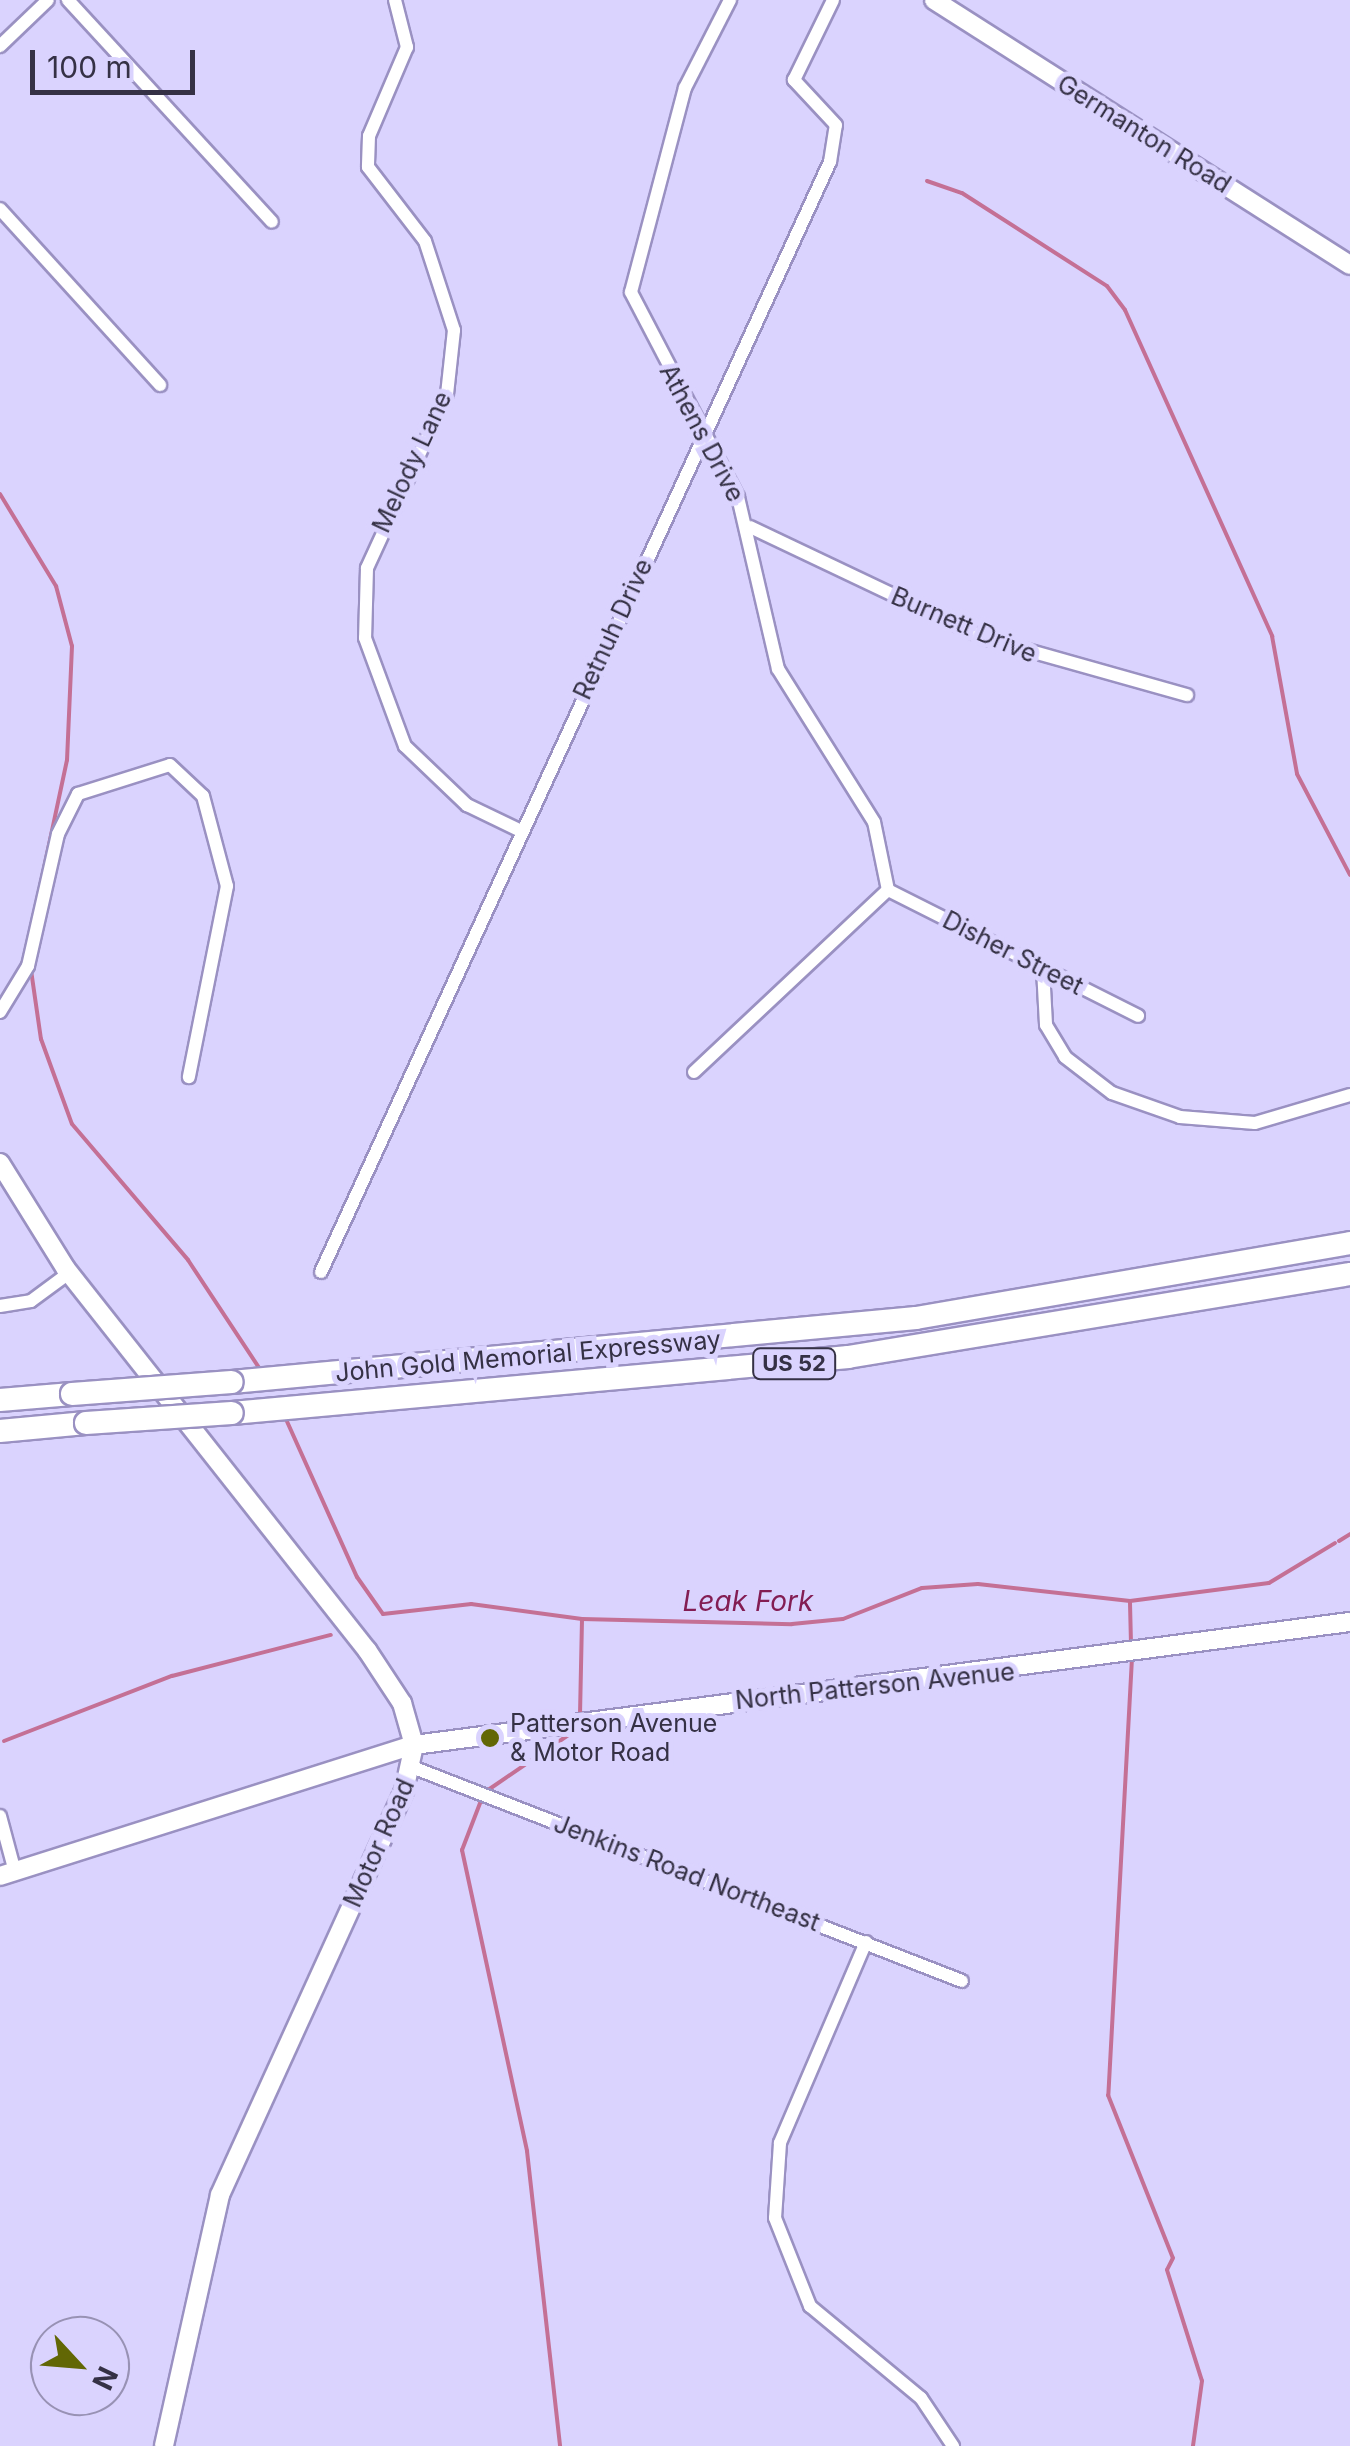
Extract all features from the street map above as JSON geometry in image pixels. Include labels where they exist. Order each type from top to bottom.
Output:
[{"type":"highway","name":"John Gold Memorial Expressway","points":[[0,1400],[916,1318],[1350,1243]]},
{"type":"highway","name":"John Gold Memorial Expressway","points":[[0,1431],[848,1357],[1350,1274]]},
{"type":"main road","name":"Germanton Road","points":[[938,1],[1350,265]]},
{"type":"main road","name":"Motor Road","points":[[0,1162],[69,1273],[367,1650],[402,1704],[414,1746],[412,1767],[220,2195],[164,2446]]},
{"type":"main road","name":"North Patterson Avenue","points":[[8,1874],[414,1746],[1350,1622]]},
{"type":"street","points":[[0,46],[48,0]]},
{"type":"street","points":[[68,0],[272,222]]},
{"type":"street","name":"Melody Lane","points":[[395,0],[407,46],[369,136],[368,166],[425,241],[454,330],[447,394],[367,568],[365,638],[405,746],[467,805],[519,830]]},
{"type":"street","name":"Athens Drive","points":[[730,0],[685,88],[630,282],[750,527],[778,669],[874,822],[888,890]]},
{"type":"street","name":"Retnuh Drive","points":[[320,1272],[519,830],[834,150],[830,116],[794,80],[834,0]]},
{"type":"street","points":[[0,209],[160,385]]},
{"type":"street","name":"Burnett Drive","points":[[750,527],[984,638],[1187,695]]},
{"type":"street","points":[[0,1012],[28,966],[58,834],[78,794],[170,765],[202,796],[227,886],[189,1076]]},
{"type":"street","points":[[694,1072],[888,890]]},
{"type":"street","name":"Disher Street","points":[[888,890],[1138,1016]]},
{"type":"street","points":[[1043,968],[1046,1025],[1065,1057],[1112,1093],[1180,1117],[1256,1124],[1350,1095]]},
{"type":"street","points":[[0,1306],[30,1302],[69,1273]]},
{"type":"street","name":"Jenkins Road Northeast","points":[[412,1767],[962,1980]]},
{"type":"street","points":[[0,1816],[8,1874]]},
{"type":"street","points":[[866,1942],[780,2142],[776,2218],[810,2306],[921,2398],[953,2446]]},
{"type":"waterway","points":[[927,181],[962,193],[1107,286],[1125,310],[1272,636],[1297,774],[1350,875]]},
{"type":"waterway","points":[[0,494],[56,586],[72,646],[67,760],[40,887]]},
{"type":"waterway","points":[[31,970],[41,1039],[72,1124],[188,1260],[260,1369]]},
{"type":"waterway","name":"Leak Fork","points":[[285,1417],[357,1577],[383,1614],[471,1604],[582,1619],[792,1624],[843,1619],[922,1588],[978,1584],[1130,1601],[1269,1583],[1335,1543]]},
{"type":"waterway","name":"Leak Fork","points":[[1339,1541],[1350,1534]]},
{"type":"waterway","points":[[1130,1603],[1131,1644]]},
{"type":"waterway","points":[[580,1715],[582,1620]]},
{"type":"waterway","name":"Leak Fork","points":[[4,1741],[172,1676],[331,1635]]},
{"type":"waterway","points":[[1132,1658],[1108,2095],[1173,2258],[1167,2270],[1202,2381],[1193,2446]]},
{"type":"waterway","points":[[488,1790],[577,1729]]},
{"type":"waterway","points":[[482,1798],[462,1850],[527,2151],[560,2446]]},
{"type":"place","name":"Patterson Avenue & Motor Road","points":[[490,1738]]}]
